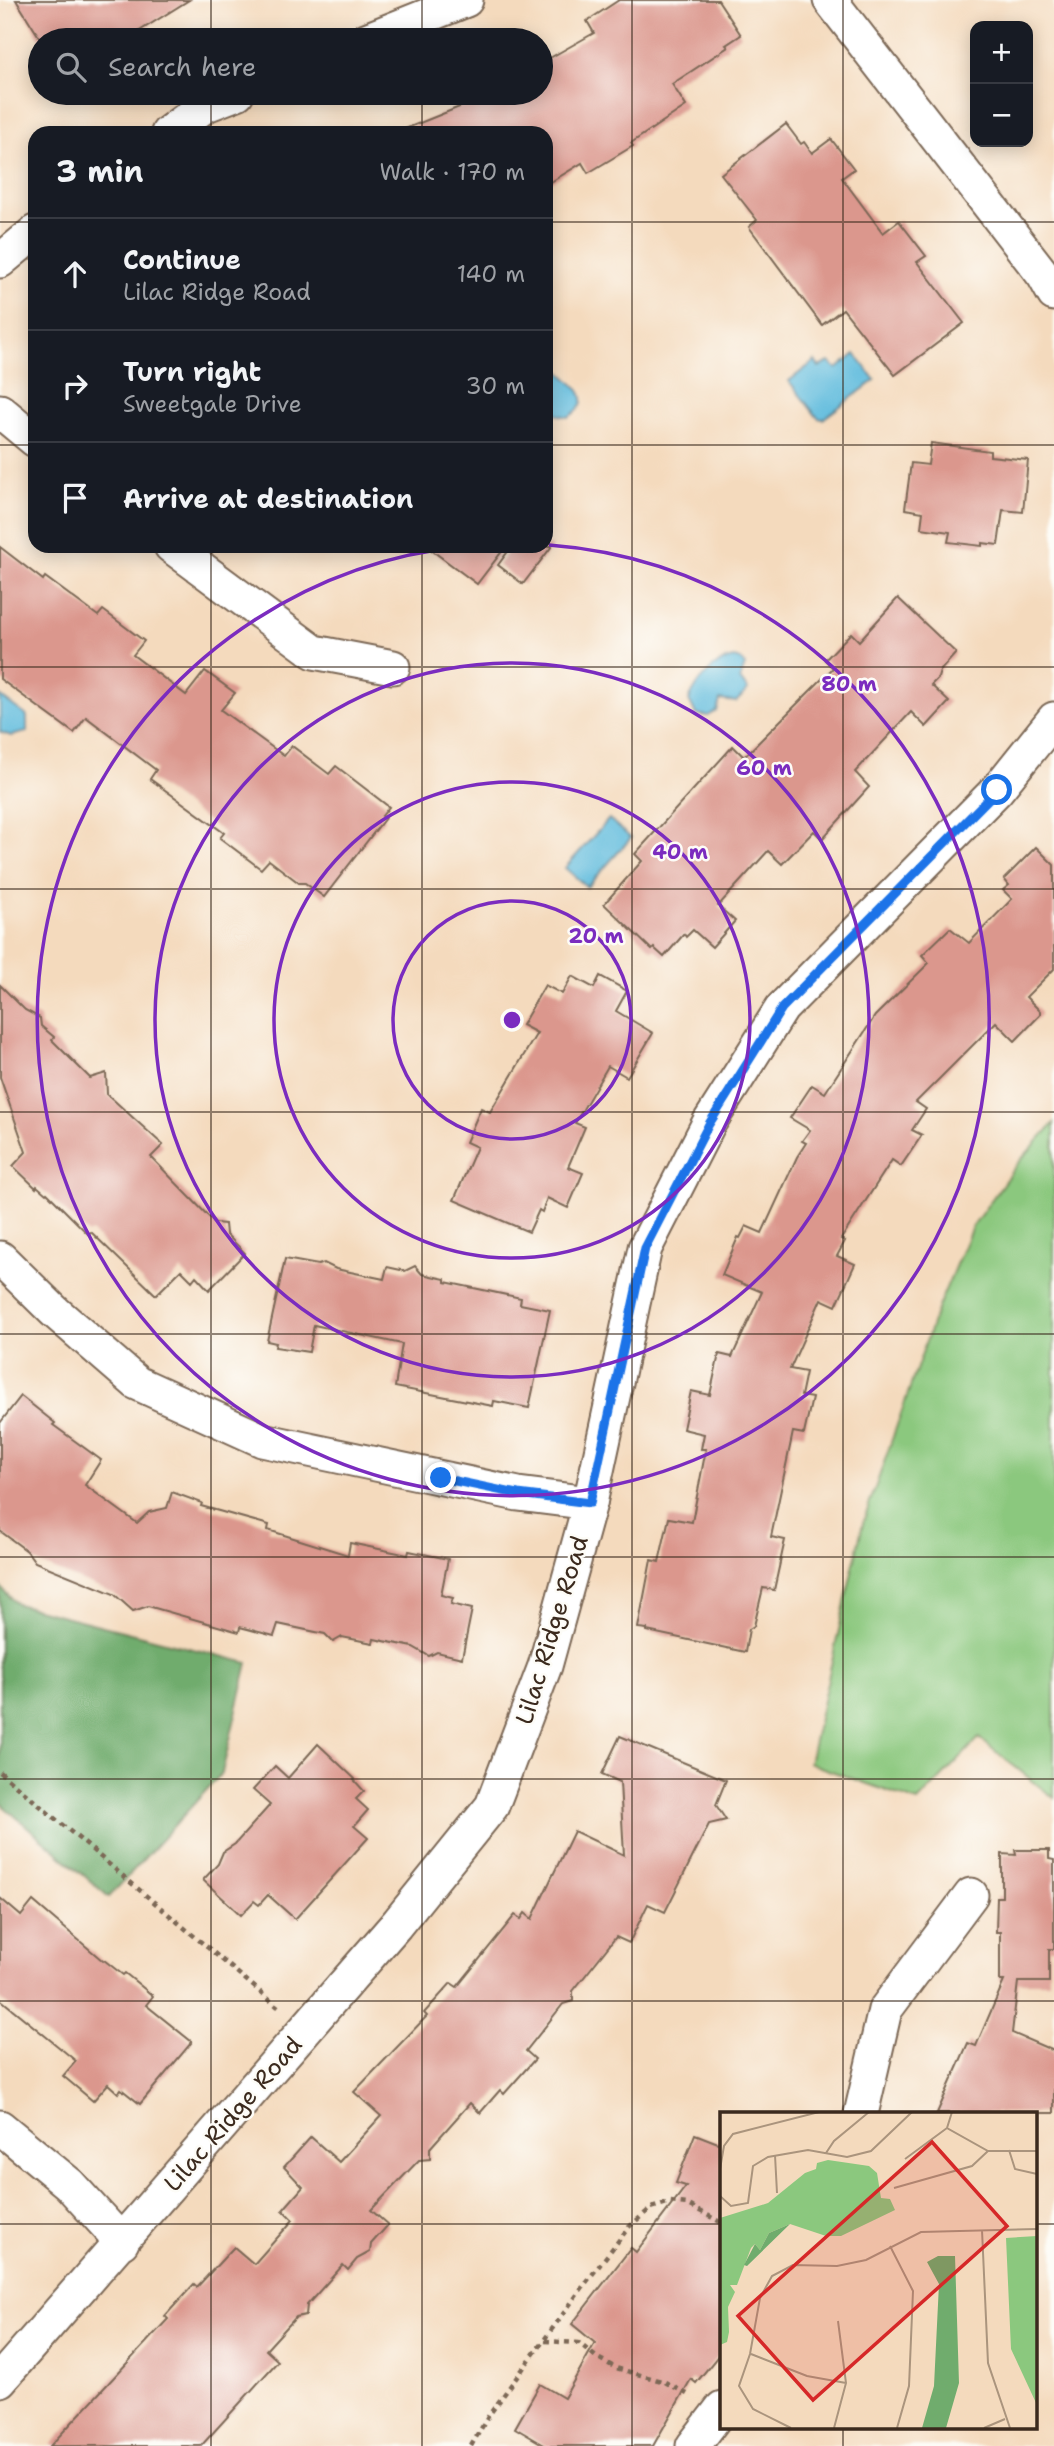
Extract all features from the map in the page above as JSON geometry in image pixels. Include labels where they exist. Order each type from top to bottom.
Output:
[{"type":"street","points":[[396,28],[466,0]]},
{"type":"street","points":[[830,0],[1044,276],[1054,294]]},
{"type":"street","points":[[178,126],[206,105]]},
{"type":"street","points":[[0,261],[28,238]]},
{"type":"street","points":[[0,411],[28,434]]},
{"type":"street","points":[[180,553],[314,652],[393,667]]},
{"type":"street","name":"Lilac Ridge Road","points":[[0,2380],[397,1925],[492,1806],[545,1666],[590,1503],[645,1248],[709,1124],[782,1008],[997,790],[1054,719]]},
{"type":"street","points":[[0,1258],[54,1311],[137,1383],[262,1440],[518,1494],[590,1503]]},
{"type":"street","points":[[861,2112],[884,2010],[971,1895]]},
{"type":"street","points":[[0,2127],[69,2184],[122,2242]]},
{"type":"street","points":[[693,2446],[719,2412]]},
{"type":"path","points":[[0,1772],[306,2030]]},
{"type":"path","points":[[471,2446],[489,2415],[629,2228],[651,2208],[670,2202],[687,2204],[720,2222]]},
{"type":"path","points":[[544,2341],[579,2343],[616,2368],[665,2382],[719,2412]]},
{"type":"green space","points":[[1054,1123],[1054,1798],[979,1738],[918,1802],[809,1763],[863,1523],[938,1307],[972,1227],[1017,1164]]},
{"type":"green space","points":[[0,1587],[17,1604],[248,1663],[222,1773],[109,1897],[0,1803]]},
{"type":"water","points":[[855,354],[875,380],[823,419],[818,418],[789,381],[815,361],[819,367],[829,362],[837,369]]},
{"type":"water","points":[[559,371],[580,393],[581,405],[568,417],[553,414],[554,378]]},
{"type":"water","points":[[734,658],[745,665],[740,679],[748,690],[736,702],[720,700],[717,711],[708,716],[696,714],[689,700],[696,686],[719,663]]},
{"type":"water","points":[[0,696],[27,716],[27,732],[11,736],[0,732]]},
{"type":"water","points":[[609,819],[631,838],[587,887],[565,868]]},
{"type":"building","points":[[16,0],[189,0],[144,28],[34,28]]},
{"type":"building","points":[[619,0],[718,0],[741,35],[726,45],[728,47],[672,84],[686,106],[631,143],[633,146],[588,173],[582,163],[553,181],[553,126],[412,126],[465,105],[553,105],[553,56],[594,33],[587,21]]},
{"type":"building","points":[[786,124],[801,144],[804,142],[812,153],[831,139],[854,169],[842,178],[883,233],[899,221],[926,256],[917,262],[964,323],[895,375],[843,309],[822,325],[749,227],[757,220],[721,174]]},
{"type":"building","points":[[931,443],[990,451],[990,456],[1028,460],[1023,512],[1003,510],[998,545],[948,542],[950,532],[921,528],[923,512],[905,509],[911,463],[928,465]]},
{"type":"building","points":[[0,547],[43,580],[45,577],[98,616],[103,610],[144,641],[133,655],[186,695],[205,671],[235,693],[221,710],[284,756],[292,746],[329,774],[336,766],[389,807],[382,816],[385,818],[324,897],[305,883],[299,883],[269,860],[261,869],[220,838],[224,833],[150,779],[156,770],[86,717],[74,733],[0,679]]},
{"type":"building","points":[[435,553],[501,553],[477,584]]},
{"type":"building","points":[[507,553],[547,553],[523,584],[498,565]]},
{"type":"building","points":[[898,598],[956,653],[931,685],[949,702],[926,727],[911,712],[855,772],[869,787],[822,839],[814,831],[782,864],[768,851],[718,906],[735,921],[712,947],[693,930],[686,937],[684,934],[664,957],[654,948],[652,950],[604,904],[642,861],[635,854],[733,746],[744,757],[833,668],[825,660],[851,633],[859,641]]},
{"type":"building","points":[[1036,847],[1054,865],[1054,969],[1026,997],[1040,1011],[1040,1015],[1015,1041],[996,1022],[916,1102],[926,1109],[912,1130],[922,1135],[901,1166],[892,1160],[841,1239],[845,1241],[837,1256],[855,1264],[836,1306],[821,1299],[790,1369],[806,1372],[801,1396],[812,1398],[804,1434],[793,1432],[771,1537],[785,1540],[774,1590],[763,1588],[754,1626],[749,1629],[745,1652],[638,1628],[651,1560],[659,1562],[669,1518],[692,1522],[706,1449],[701,1449],[704,1434],[683,1429],[691,1391],[710,1395],[719,1354],[732,1357],[762,1292],[722,1275],[738,1237],[740,1238],[746,1226],[762,1233],[806,1143],[802,1141],[810,1130],[790,1118],[812,1085],[825,1093],[875,1016],[929,963],[922,955],[950,928],[969,943],[1012,899],[1003,890],[1009,885],[1004,879]]},
{"type":"building","points":[[572,976],[594,988],[600,976],[627,991],[616,1011],[653,1033],[627,1077],[608,1066],[575,1123],[585,1127],[568,1167],[583,1173],[568,1208],[547,1198],[542,1212],[539,1210],[529,1232],[454,1200],[477,1147],[466,1142],[481,1108],[490,1112],[537,1033],[522,1025],[545,985],[562,994]]},
{"type":"building","points":[[0,985],[25,1010],[40,1018],[41,1026],[54,1037],[52,1040],[90,1078],[106,1073],[107,1094],[163,1145],[151,1157],[215,1223],[225,1224],[226,1234],[245,1253],[209,1290],[196,1276],[192,1281],[181,1270],[156,1295],[91,1232],[88,1234],[47,1193],[37,1186],[36,1188],[13,1166],[26,1152],[0,1077]]},
{"type":"building","points":[[285,1259],[318,1265],[324,1263],[336,1269],[384,1279],[387,1267],[405,1271],[415,1266],[422,1274],[445,1279],[445,1282],[521,1298],[520,1304],[550,1310],[529,1408],[494,1401],[493,1406],[395,1387],[402,1344],[314,1325],[309,1352],[275,1347],[276,1343],[267,1341]]},
{"type":"building","points":[[21,1396],[55,1423],[53,1425],[101,1460],[85,1485],[137,1523],[149,1512],[167,1508],[172,1492],[202,1503],[201,1506],[269,1525],[268,1530],[348,1555],[350,1543],[408,1555],[409,1551],[448,1559],[441,1595],[453,1598],[451,1604],[472,1609],[462,1658],[437,1652],[429,1656],[413,1647],[374,1639],[373,1643],[342,1637],[333,1642],[325,1634],[278,1624],[274,1636],[240,1627],[239,1632],[148,1606],[133,1611],[114,1594],[35,1562],[27,1551],[0,1531],[0,1423]]},
{"type":"building","points":[[620,1736],[726,1780],[716,1805],[726,1820],[709,1824],[665,1912],[648,1904],[629,1943],[616,1937],[573,1991],[573,2001],[563,2004],[526,2051],[535,2059],[504,2094],[500,2090],[480,2113],[470,2103],[430,2148],[430,2159],[419,2160],[371,2210],[388,2225],[371,2244],[370,2252],[357,2259],[348,2270],[343,2265],[307,2305],[306,2315],[296,2317],[266,2350],[278,2361],[201,2446],[50,2446],[168,2319],[165,2316],[194,2284],[197,2287],[234,2247],[254,2264],[293,2220],[283,2210],[303,2187],[284,2167],[311,2137],[339,2162],[381,2116],[354,2092],[427,2016],[424,2013],[451,1983],[457,1987],[515,1915],[521,1919],[525,1913],[532,1919],[574,1831],[624,1855],[620,1782],[602,1774]]},
{"type":"building","points":[[318,1744],[364,1791],[356,1799],[368,1810],[354,1826],[368,1838],[295,1919],[268,1895],[259,1905],[254,1901],[241,1915],[203,1880],[218,1864],[223,1852],[235,1844],[270,1805],[253,1790],[275,1766],[288,1778]]},
{"type":"building","points":[[1015,1850],[1049,1850],[1049,1859],[1054,1860],[1054,1949],[1049,1949],[1049,1982],[1018,1982],[1012,2033],[1054,2051],[1054,2113],[937,2112],[968,2043],[976,2046],[1004,1981],[1000,1981],[1000,1932],[996,1932],[997,1897],[1002,1897],[1002,1854],[1016,1855]]},
{"type":"building","points":[[0,1898],[21,1916],[33,1901],[103,1961],[123,1975],[125,1973],[153,1996],[146,2005],[192,2042],[140,2104],[121,2089],[118,2093],[108,2084],[93,2101],[63,2076],[76,2061],[0,1999]]},
{"type":"building","points":[[695,2134],[718,2143],[720,2140],[720,2353],[696,2383],[691,2379],[653,2446],[546,2446],[515,2428],[540,2384],[564,2398],[595,2343],[572,2324],[631,2248],[636,2252],[686,2186],[676,2183]]},
{"type":"route","points":[[441,1478],[518,1494],[590,1503],[645,1248],[709,1124],[782,1008],[997,790]]}]
